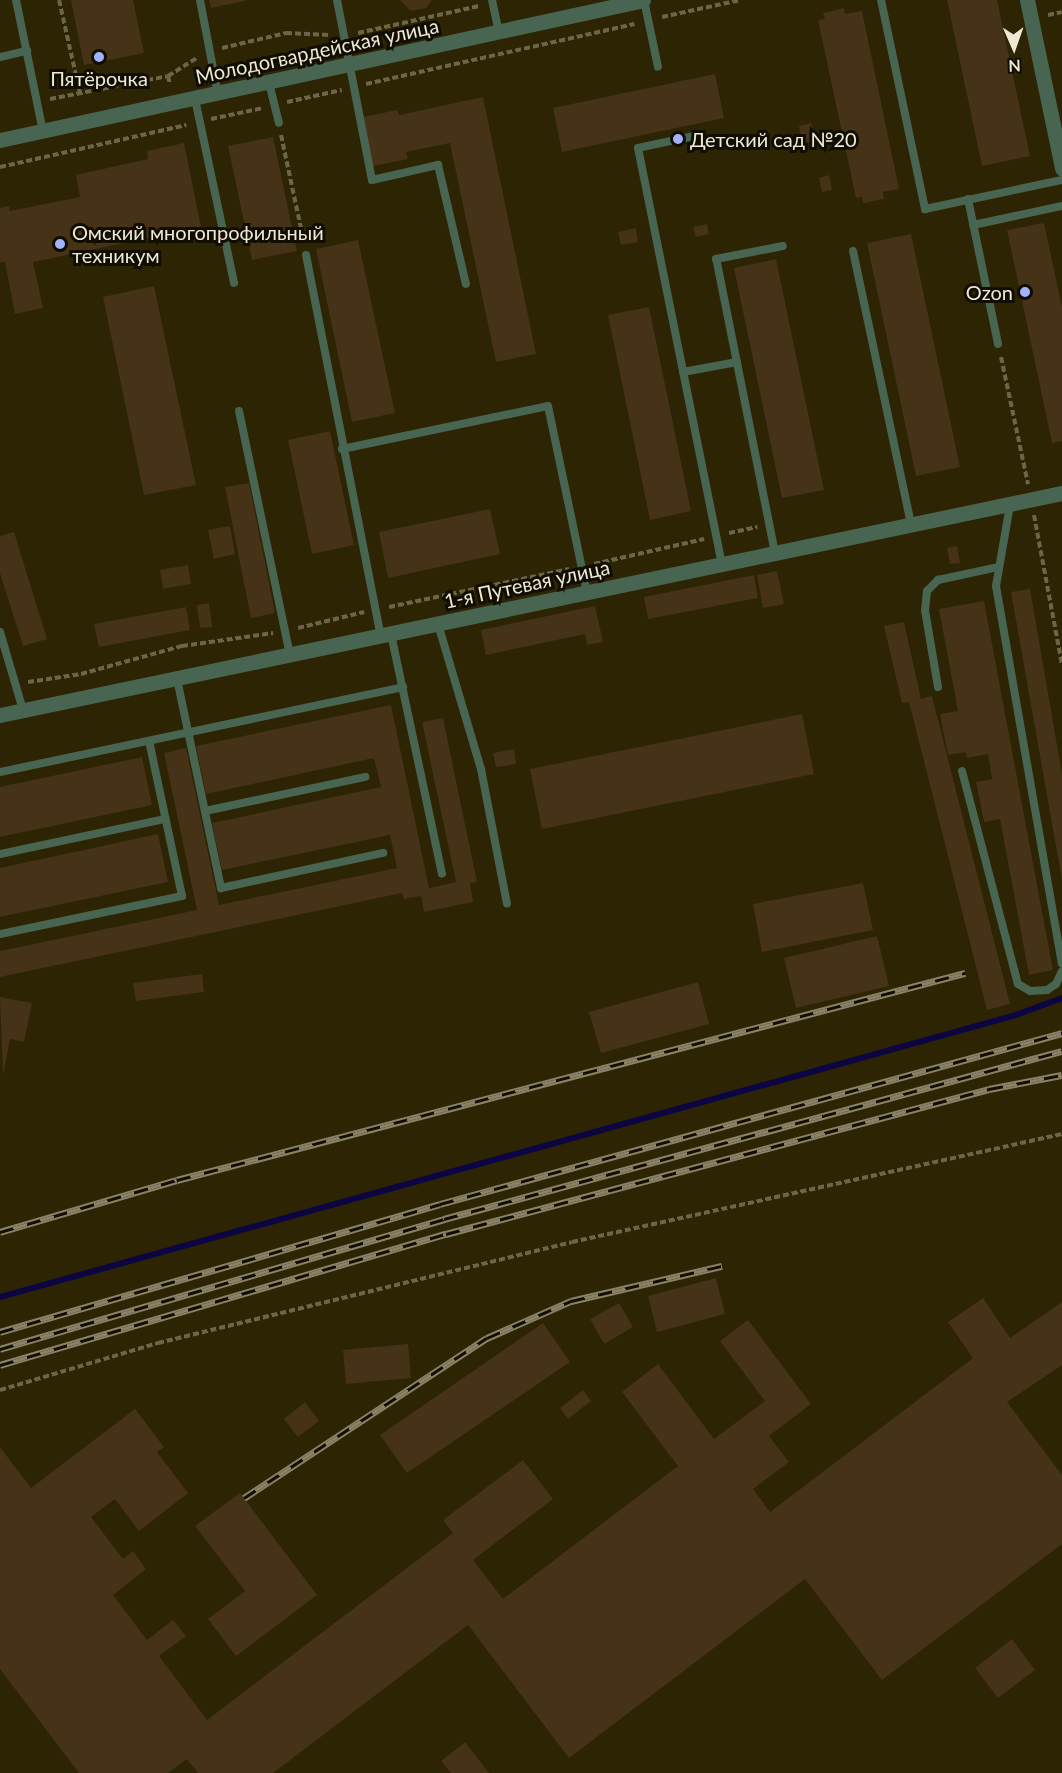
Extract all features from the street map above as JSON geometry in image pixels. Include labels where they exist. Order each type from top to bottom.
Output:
[{"type":"street","name":"Молодогвардейская улица","points":[[0,140],[349,67],[644,0]]},
{"type":"street","points":[[1027,0],[1057,115],[1062,168]]},
{"type":"street","name":"1-я Путевая улица","points":[[0,715],[1062,493]]},
{"type":"lane","points":[[16,0],[43,131]]},
{"type":"lane","points":[[200,0],[218,94]]},
{"type":"lane","points":[[337,0],[352,87],[372,180],[438,165],[466,284]]},
{"type":"lane","points":[[644,0],[658,67]]},
{"type":"lane","points":[[881,0],[925,208],[1062,180]]},
{"type":"lane","points":[[492,2],[499,33]]},
{"type":"lane","points":[[0,57],[27,51]]},
{"type":"lane","points":[[269,83],[279,123]]},
{"type":"lane","points":[[195,99],[234,283]]},
{"type":"lane","points":[[694,136],[638,148],[722,564]]},
{"type":"lane","points":[[968,199],[998,344]]},
{"type":"lane","points":[[973,225],[1062,206]]},
{"type":"lane","points":[[775,553],[716,259],[783,246]]},
{"type":"lane","points":[[853,251],[911,525]]},
{"type":"lane","points":[[306,255],[342,449],[386,635],[403,687],[442,874]]},
{"type":"lane","points":[[683,372],[737,362]]},
{"type":"lane","points":[[342,449],[548,406],[587,592]]},
{"type":"lane","points":[[239,411],[290,655]]},
{"type":"lane","points":[[1010,505],[996,586],[1062,963]]},
{"type":"lane","points":[[938,687],[925,610],[927,591],[938,580],[998,567]]},
{"type":"lane","points":[[438,624],[481,770],[507,904]]},
{"type":"lane","points":[[0,632],[23,710]]},
{"type":"lane","points":[[177,679],[221,888],[383,854]]},
{"type":"lane","points":[[0,772],[403,687]]},
{"type":"lane","points":[[0,934],[182,896],[149,741]]},
{"type":"lane","points":[[962,771],[1018,984],[1030,991],[1047,990],[1056,984],[1062,971]]},
{"type":"lane","points":[[205,811],[365,777]]},
{"type":"lane","points":[[0,854],[165,819]]},
{"type":"path","points":[[59,0],[80,93]]},
{"type":"path","points":[[276,105],[740,0]]},
{"type":"path","points":[[37,102],[168,76],[210,50],[286,33],[344,36],[492,2]]},
{"type":"path","points":[[168,76],[180,126]]},
{"type":"path","points":[[0,167],[265,107]]},
{"type":"path","points":[[279,123],[306,255]]},
{"type":"path","points":[[0,1390],[158,1343],[572,1242],[1062,1134]]},
{"type":"building","points":[[71,0],[133,0],[144,53],[84,65]]},
{"type":"building","points":[[209,0],[245,0],[245,1],[211,8]]},
{"type":"building","points":[[400,0],[432,0],[426,8],[411,11]]},
{"type":"building","points":[[947,0],[997,0],[1030,156],[982,166]]},
{"type":"building","points":[[844,8],[845,14],[862,11],[899,189],[883,192],[884,199],[863,203],[862,197],[856,198],[818,20],[825,19],[823,13]]},
{"type":"building","points":[[715,74],[724,118],[562,152],[553,108]]},
{"type":"building","points":[[483,97],[536,354],[496,362],[450,143],[406,152],[408,159],[373,166],[363,117],[397,110],[399,115]]},
{"type":"building","points":[[811,123],[815,141],[802,144],[799,126]]},
{"type":"building","points":[[273,137],[297,251],[252,260],[228,146]]},
{"type":"building","name":"Омский многопрофильный техникум","points":[[184,143],[201,227],[33,262],[43,308],[15,314],[5,262],[0,262],[0,208],[9,206],[10,211],[80,197],[76,175],[148,159],[147,151]]},
{"type":"building","points":[[829,175],[832,190],[822,192],[819,178]]},
{"type":"building","points":[[1044,223],[1062,307],[1062,441],[1052,443],[1007,230]]},
{"type":"building","points":[[707,224],[709,234],[696,237],[693,227]]},
{"type":"building","points":[[636,228],[638,242],[621,245],[618,232]]},
{"type":"building","points":[[911,234],[960,467],[916,476],[867,243]]},
{"type":"building","points":[[358,240],[395,413],[352,422],[316,249]]},
{"type":"building","points":[[776,259],[824,490],[782,498],[734,268]]},
{"type":"building","points":[[154,286],[196,485],[144,495],[103,297]]},
{"type":"building","points":[[649,307],[691,511],[650,520],[608,315]]},
{"type":"building","points":[[330,431],[354,545],[312,554],[288,440]]},
{"type":"building","points":[[249,483],[275,613],[251,618],[225,487]]},
{"type":"building","points":[[490,509],[500,554],[388,578],[379,532]]},
{"type":"building","points":[[230,526],[235,554],[214,559],[208,530]]},
{"type":"building","points":[[14,532],[47,639],[23,646],[0,573],[0,536]]},
{"type":"building","points":[[957,546],[960,563],[950,564],[947,548]]},
{"type":"building","points":[[188,565],[191,584],[163,589],[160,570]]},
{"type":"building","points":[[777,571],[784,604],[763,608],[757,575]]},
{"type":"building","points":[[754,575],[758,598],[648,619],[644,597]]},
{"type":"building","points":[[1030,589],[1062,774],[1062,880],[1011,592]]},
{"type":"building","points":[[984,601],[1053,970],[1029,975],[1000,819],[984,822],[976,782],[992,779],[988,754],[967,758],[966,752],[948,755],[940,714],[958,711],[939,609]]},
{"type":"building","points":[[209,603],[212,627],[200,628],[197,605]]},
{"type":"building","points":[[595,606],[603,642],[587,645],[585,634],[486,655],[481,630]]},
{"type":"building","points":[[186,607],[190,630],[99,647],[94,624]]},
{"type":"building","points":[[904,622],[921,699],[932,696],[1010,1004],[987,1010],[909,702],[902,703],[884,626]]},
{"type":"building","points":[[391,705],[429,888],[456,882],[422,722],[443,718],[477,882],[470,883],[473,902],[424,912],[421,896],[404,899],[402,893],[0,977],[0,951],[197,910],[164,753],[186,748],[219,905],[397,868],[390,835],[222,870],[212,823],[381,787],[374,758],[206,794],[196,746]]},
{"type":"building","points":[[802,714],[814,774],[542,829],[530,769]]},
{"type":"building","points":[[514,749],[516,764],[496,767],[493,753]]},
{"type":"building","points":[[142,757],[152,805],[0,837],[0,787]]},
{"type":"building","points":[[158,834],[168,882],[0,917],[0,868]]},
{"type":"building","points":[[863,883],[873,930],[762,952],[753,904]]},
{"type":"building","points":[[877,936],[889,986],[796,1008],[784,958]]},
{"type":"building","points":[[202,974],[204,992],[136,1001],[133,983]]},
{"type":"building","points":[[698,982],[709,1024],[601,1053],[589,1012]]},
{"type":"building","points":[[0,997],[32,1003],[24,1042],[10,1039],[3,1075]]},
{"type":"building","points":[[716,1278],[725,1314],[657,1332],[648,1296]]},
{"type":"building","points":[[983,1298],[1010,1338],[1062,1302],[1062,1365],[1007,1402],[1062,1475],[1062,1544],[882,1680],[805,1579],[569,1758],[468,1625],[273,1773],[198,1773],[187,1759],[168,1773],[79,1773],[0,1669],[0,1447],[31,1488],[135,1409],[164,1447],[157,1452],[188,1493],[139,1531],[115,1499],[91,1517],[123,1559],[133,1551],[146,1569],[113,1595],[147,1640],[173,1620],[186,1636],[159,1656],[207,1720],[453,1533],[443,1520],[523,1460],[553,1499],[473,1560],[503,1599],[678,1466],[622,1392],[658,1364],[714,1439],[765,1401],[720,1341],[748,1320],[811,1404],[769,1436],[789,1462],[753,1489],[770,1512],[973,1358],[948,1322]]},
{"type":"building","points":[[619,1303],[633,1327],[604,1344],[590,1319]]},
{"type":"building","points":[[543,1323],[570,1362],[407,1473],[380,1435]]},
{"type":"building","points":[[408,1344],[411,1378],[346,1384],[343,1350]]},
{"type":"building","points":[[583,1390],[591,1401],[568,1419],[560,1408]]},
{"type":"building","points":[[305,1402],[319,1421],[298,1437],[284,1419]]},
{"type":"building","points":[[240,1493],[317,1595],[236,1656],[208,1619],[245,1591],[195,1526]]},
{"type":"building","points":[[1012,1639],[1035,1670],[998,1698],[975,1668]]},
{"type":"building","points":[[465,1742],[489,1773],[451,1773],[441,1761]]},
{"type":"waterway","points":[[0,1297],[1016,1015],[1062,998]]},
{"type":"railway","points":[[0,1232],[177,1180],[965,973]]},
{"type":"railway","points":[[0,1332],[440,1204],[1062,1033]]},
{"type":"railway","points":[[0,1349],[444,1219],[1062,1051]]},
{"type":"railway","points":[[0,1365],[446,1234],[989,1089],[1062,1075]]},
{"type":"railway","points":[[244,1498],[487,1338],[571,1301],[722,1266]]},
{"type":"place","name":"Пятёрочка","points":[[99,57]]},
{"type":"place","name":"Детский сад №20","points":[[678,139]]},
{"type":"place","name":"Омский многопрофильный техникум","points":[[60,244]]},
{"type":"place","name":"Ozon","points":[[1025,292]]}]
